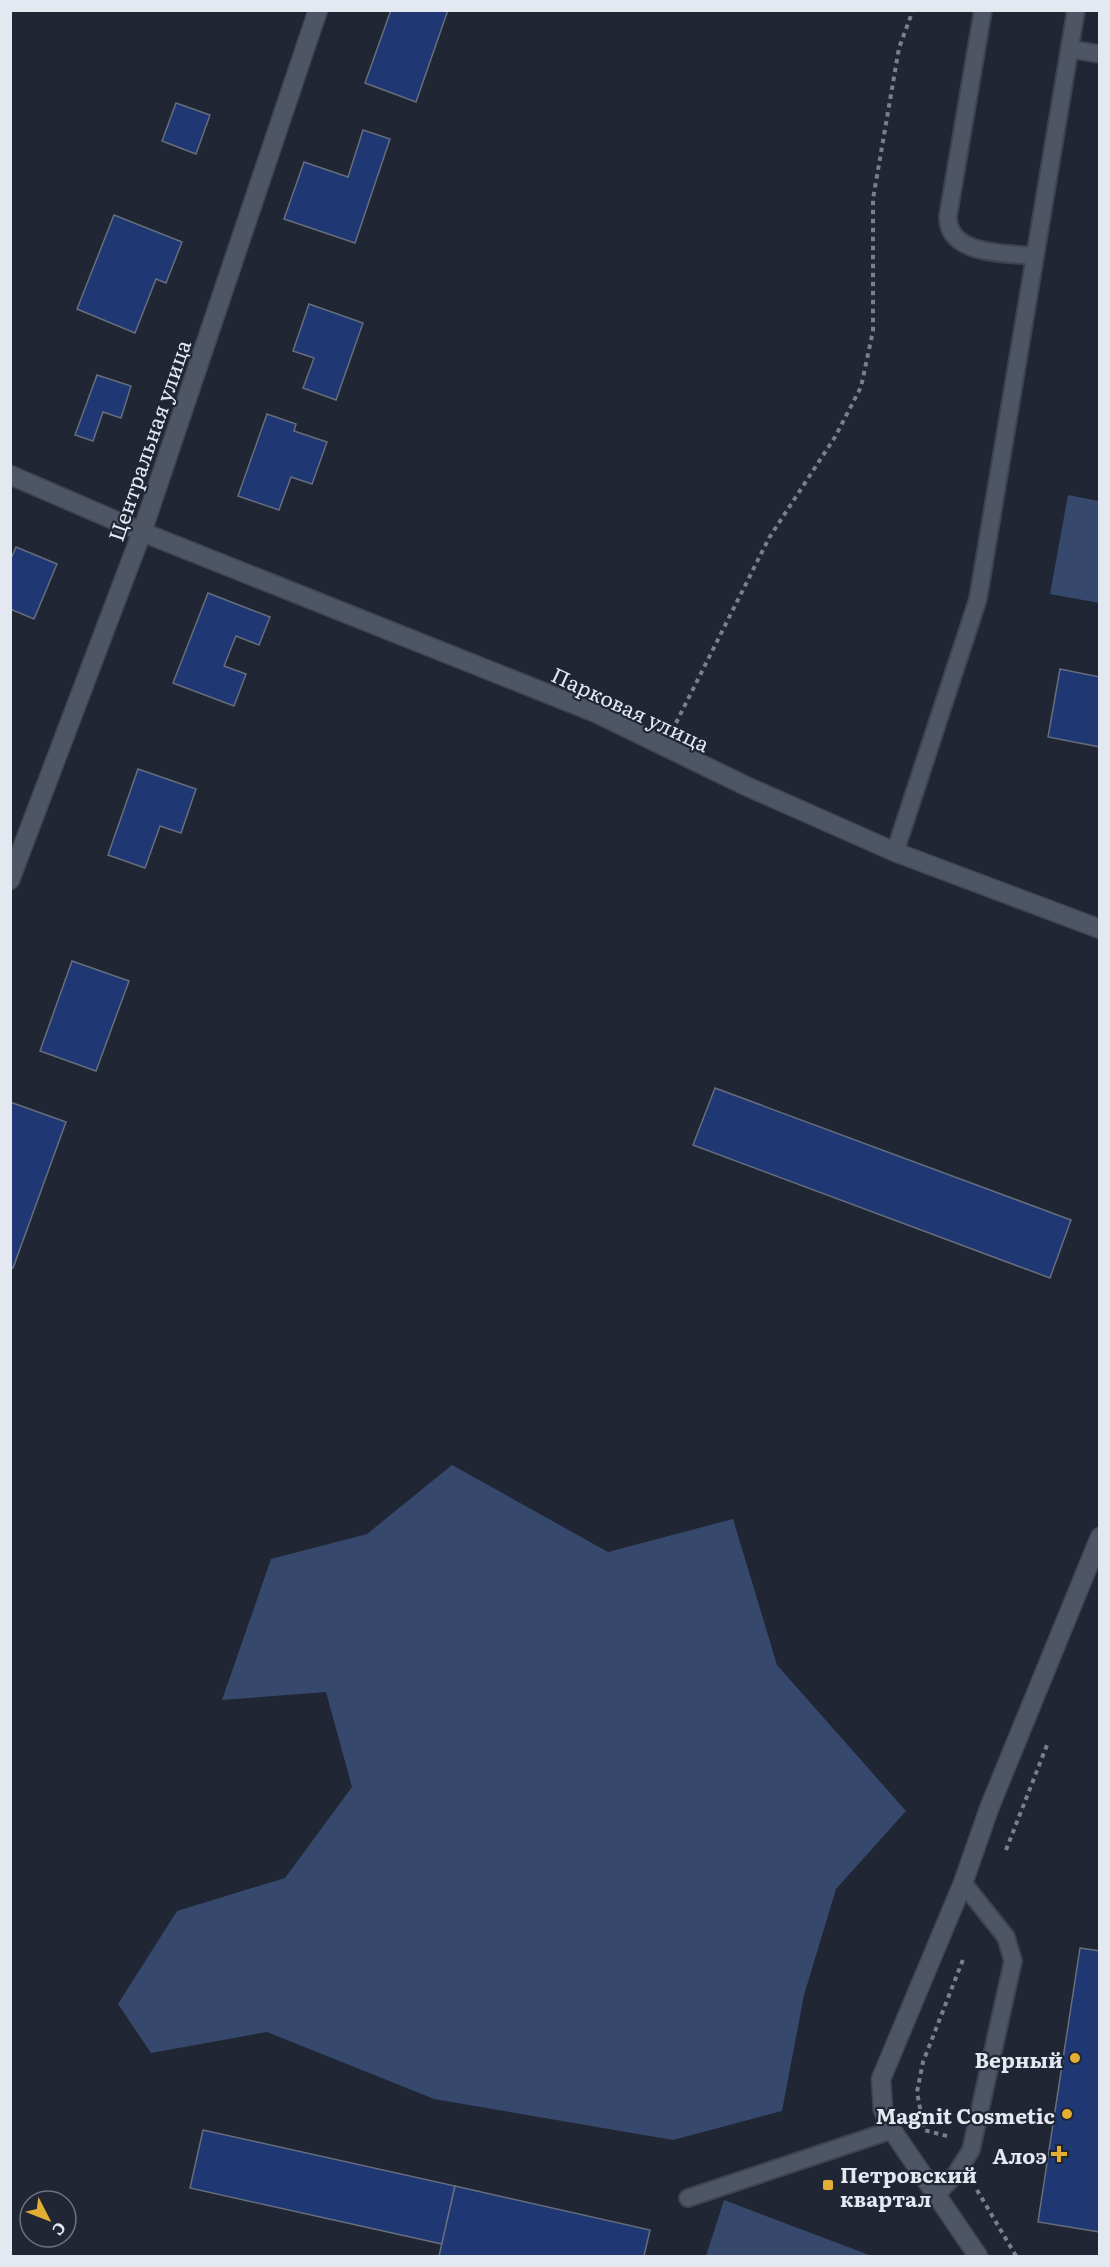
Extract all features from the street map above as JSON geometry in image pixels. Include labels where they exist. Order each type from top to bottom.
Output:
[{"type":"street","name":"Центральная улица","points":[[10,880],[142,532],[318,10]]},
{"type":"street","name":"Парковая улица","points":[[10,475],[142,532],[596,713],[662,746],[895,852],[1100,929]]},
{"type":"street","points":[[978,2256],[892,2130],[883,2110],[881,2079],[963,1882],[990,1806],[1100,1537]]},
{"type":"lane","points":[[983,10],[948,216],[949,228],[954,237],[967,245],[1035,256]]},
{"type":"lane","points":[[895,852],[978,599],[1076,10]]},
{"type":"lane","points":[[1070,49],[1100,54]]},
{"type":"lane","points":[[936,2195],[956,2174],[971,2150],[1012,1961],[1006,1937],[963,1882]]},
{"type":"lane","points":[[688,2198],[892,2130]]},
{"type":"path","points":[[662,746],[690,699],[769,538],[835,437],[861,387],[873,331],[873,199],[899,48],[913,10]]},
{"type":"shaded area","points":[[1068,495],[1099,501],[1099,603],[1050,594]]},
{"type":"shaded area","points":[[452,1465],[608,1552],[733,1519],[777,1665],[906,1811],[836,1889],[804,1995],[782,2111],[673,2140],[434,2099],[267,2032],[151,2053],[118,2004],[177,1911],[285,1878],[352,1787],[326,1692],[222,1700],[271,1559],[367,1534]]},
{"type":"shaded area","points":[[724,2200],[872,2256],[706,2256]]},
{"type":"building","points":[[391,10],[448,10],[416,102],[365,83]]},
{"type":"building","points":[[176,103],[210,115],[196,154],[162,141]]},
{"type":"building","points":[[363,130],[390,139],[355,243],[284,219],[304,162],[348,177]]},
{"type":"building","points":[[114,215],[182,242],[166,283],[156,279],[135,333],[77,309]]},
{"type":"building","points":[[309,304],[363,323],[336,400],[303,388],[314,358],[293,351]]},
{"type":"building","points":[[97,375],[131,386],[121,418],[103,412],[93,441],[75,435]]},
{"type":"building","points":[[267,414],[296,424],[294,431],[327,442],[312,484],[291,477],[279,510],[238,496]]},
{"type":"building","points":[[16,547],[57,564],[34,619],[10,609],[10,561]]},
{"type":"building","points":[[208,593],[270,617],[259,645],[236,636],[224,666],[246,674],[234,706],[173,683]]},
{"type":"building","points":[[1060,669],[1100,677],[1100,747],[1048,737]]},
{"type":"building","points":[[138,769],[196,789],[181,833],[160,826],[145,868],[108,855]]},
{"type":"building","points":[[72,961],[129,981],[96,1071],[40,1051]]},
{"type":"building","points":[[715,1088],[1071,1220],[1050,1278],[693,1145]]},
{"type":"building","points":[[10,1102],[66,1122],[13,1268],[10,1267]]},
{"type":"building","points":[[1080,1948],[1100,1951],[1100,2232],[1038,2222]]},
{"type":"building","points":[[203,2130],[455,2186],[442,2244],[190,2188]]},
{"type":"building","points":[[455,2186],[650,2230],[644,2256],[439,2256]]},
{"type":"place","name":"Верный","points":[[1075,2058]]},
{"type":"place","name":"Magnit Cosmetic","points":[[1067,2114]]},
{"type":"place","name":"Алоэ","points":[[1059,2154]]},
{"type":"place","name":"Петровский квартал","points":[[828,2185]]}]
